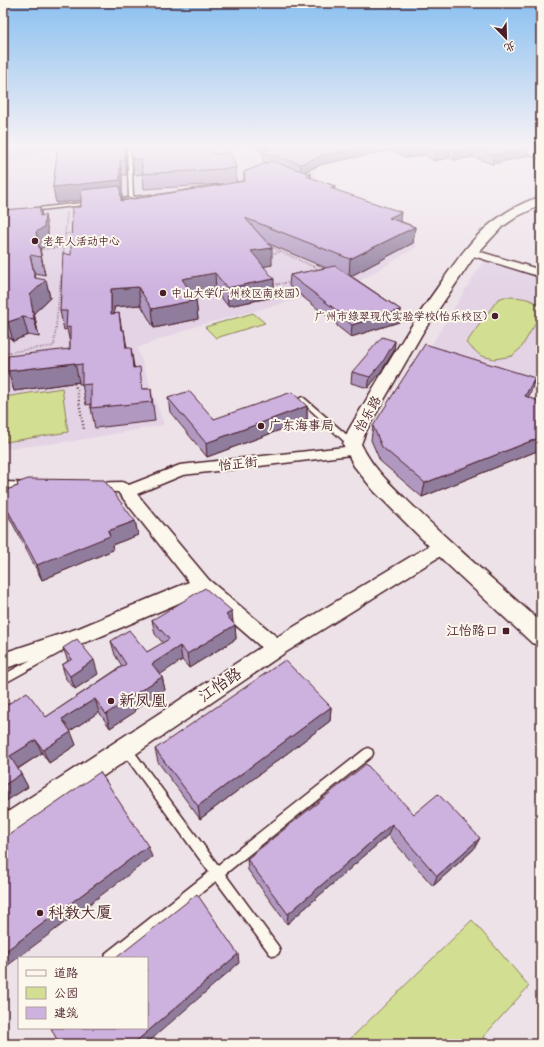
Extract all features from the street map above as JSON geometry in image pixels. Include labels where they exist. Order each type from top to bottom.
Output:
[{"type":"street","name":"怡乐路","points":[[541,201],[514,213],[499,223],[487,233],[471,252],[434,302],[357,431],[353,448],[385,490],[441,547],[541,636]]},
{"type":"street","points":[[471,252],[541,274]]},
{"type":"street","name":"怡正街","points":[[126,492],[180,470],[353,448]]},
{"type":"street","points":[[3,487],[51,487]]},
{"type":"street","points":[[74,487],[122,487],[202,585],[276,648]]},
{"type":"street","name":"江怡路","points":[[3,829],[276,648],[441,547]]},
{"type":"street","points":[[3,661],[85,634],[202,585]]},
{"type":"lane","points":[[107,201],[154,196]]},
{"type":"lane","points":[[25,210],[100,202]]},
{"type":"lane","points":[[302,399],[353,448]]},
{"type":"lane","points":[[3,680],[85,634]]},
{"type":"lane","points":[[125,748],[274,950]]},
{"type":"lane","points":[[112,957],[368,753]]},
{"type":"path","points":[[63,260],[68,206]]},
{"type":"path","points":[[65,234],[80,233]]},
{"type":"path","points":[[268,245],[323,271]]},
{"type":"path","points":[[33,250],[64,248]]},
{"type":"path","points":[[265,255],[280,252]]},
{"type":"path","points":[[54,346],[62,266]]},
{"type":"path","points":[[271,286],[294,281]]},
{"type":"path","points":[[191,293],[195,300],[226,294]]},
{"type":"path","points":[[6,328],[3,352],[54,346]]},
{"type":"path","points":[[54,346],[57,349]]},
{"type":"path","points":[[72,377],[77,390],[84,430]]},
{"type":"shaded area","name":"中山大学(广州校区南校园)","points":[[3,195],[330,195],[411,231],[417,247],[353,285],[199,325],[137,348],[164,425],[73,441],[3,449]]},
{"type":"shaded area","name":"广州市绿翠现代实验学校(怡乐校区)","points":[[484,260],[541,277],[541,375],[535,389],[425,355]]},
{"type":"green space","points":[[504,297],[519,298],[534,302],[541,308],[541,314],[521,348],[512,356],[495,359],[481,356],[466,343],[498,299]]},
{"type":"green space","points":[[253,313],[265,323],[216,338],[205,327]]},
{"type":"green space","points":[[62,388],[68,432],[6,442],[4,397]]},
{"type":"green space","points":[[472,920],[529,986],[483,1037],[488,1044],[345,1044]]},
{"type":"building","points":[[81,195],[121,195],[121,201],[159,195],[350,195],[401,212],[389,218],[415,227],[350,259],[245,218],[272,248],[251,251],[274,279],[227,288],[215,273],[182,279],[196,300],[152,309],[138,287],[111,289],[111,314],[119,313],[121,330],[124,330],[126,348],[131,348],[133,368],[140,367],[142,389],[151,389],[152,402],[91,408],[91,384],[82,385],[82,364],[75,365],[75,363],[8,371],[8,356],[70,349],[70,327],[66,328],[67,311],[60,311],[63,253],[71,255],[72,207],[81,207]]},
{"type":"building","points":[[40,207],[40,216],[45,215],[44,227],[36,232],[41,257],[30,255],[35,278],[46,280],[30,295],[34,319],[23,317],[8,322],[3,318],[3,210]]},
{"type":"building","points":[[335,266],[401,310],[352,325],[338,314],[340,313],[290,275]]},
{"type":"building","points":[[382,337],[395,341],[382,363],[370,377],[352,372]]},
{"type":"building","points":[[425,344],[535,378],[525,396],[541,402],[541,437],[425,483],[382,447],[373,426]]},
{"type":"building","points":[[189,391],[214,419],[292,392],[307,406],[206,443],[168,398]]},
{"type":"building","points":[[28,479],[104,480],[135,521],[108,531],[110,536],[37,565],[3,501],[3,491],[18,486],[17,483]]},
{"type":"building","points":[[205,588],[232,611],[226,615],[235,625],[187,654],[180,646],[152,664],[162,677],[106,714],[95,699],[62,719],[71,732],[43,750],[36,740],[10,756],[21,774],[3,786],[3,704],[5,706],[27,692],[46,717],[126,664],[111,641],[129,630],[147,652],[169,639],[152,620]]},
{"type":"building","points":[[77,639],[94,660],[70,676],[62,665],[72,659],[63,648]]},
{"type":"building","points":[[285,660],[331,707],[198,806],[155,749]]},
{"type":"building","points":[[366,764],[414,814],[438,794],[480,838],[437,876],[392,824],[288,914],[247,859]]},
{"type":"building","name":"科教大厦","points":[[100,772],[148,846],[3,953],[3,839]]},
{"type":"building","points":[[197,894],[238,954],[133,1044],[59,1044],[52,1029],[148,1029],[148,957],[117,957]]},
{"type":"place","name":"老年人活动中心","points":[[35,241]]},
{"type":"place","name":"中山大学(广州校区南校园)","points":[[163,293]]},
{"type":"place","name":"广州市绿翠现代实验学校(怡乐校区)","points":[[495,316]]},
{"type":"place","name":"广东海事局","points":[[261,426]]},
{"type":"place","name":"江怡路口","points":[[506,631]]},
{"type":"place","name":"新凤凰","points":[[111,701]]},
{"type":"place","name":"科教大厦","points":[[40,913]]}]
